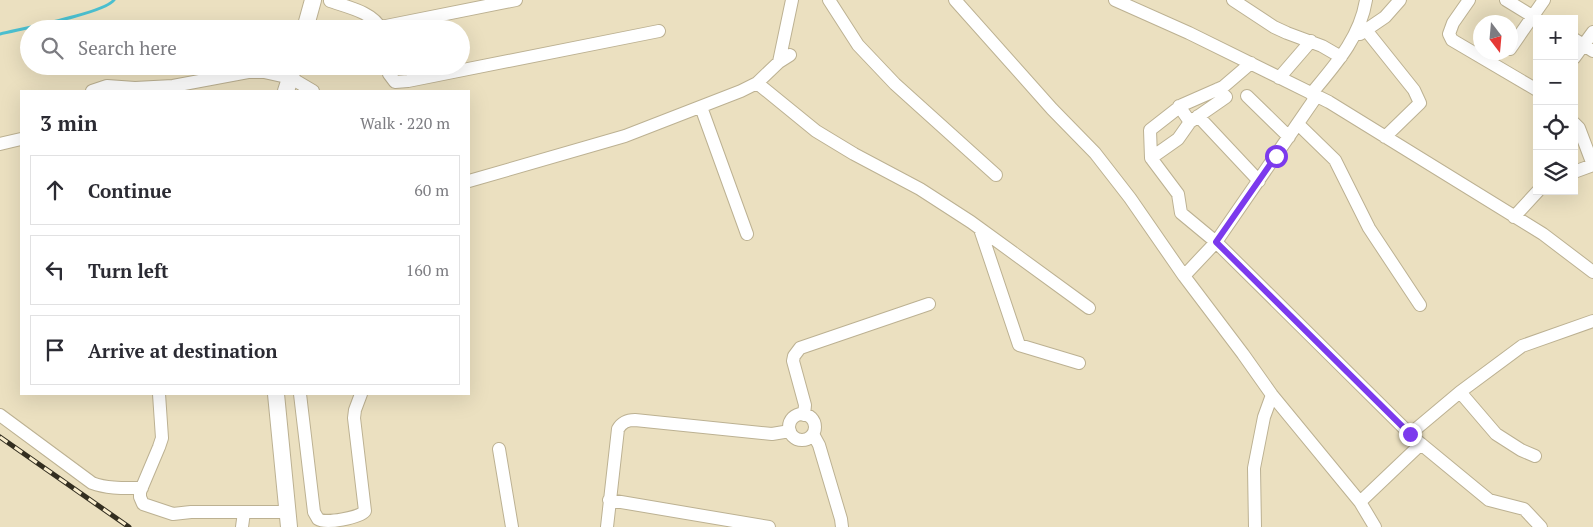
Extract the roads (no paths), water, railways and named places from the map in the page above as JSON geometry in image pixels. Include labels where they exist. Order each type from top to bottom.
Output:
[{"type":"main road","points":[[308,20],[313,2]]},
{"type":"main road","points":[[276,395],[288,520]]},
{"type":"street","points":[[420,20],[516,0]]},
{"type":"street","points":[[470,181],[625,136],[757,83],[785,59],[792,0]]},
{"type":"street","points":[[829,0],[858,46],[895,84],[996,175]]},
{"type":"street","points":[[954,0],[1094,153],[1130,198],[1184,276],[1272,395],[1360,502],[1374,527]]},
{"type":"street","points":[[1115,0],[1189,33],[1329,102],[1543,234],[1593,272]]},
{"type":"street","points":[[1233,0],[1287,34],[1311,41],[1341,57]]},
{"type":"street","points":[[1184,276],[1216,242],[1298,124],[1314,95],[1353,39],[1360,25],[1366,0]]},
{"type":"street","points":[[1353,39],[1385,17],[1400,0]]},
{"type":"street","points":[[1469,0],[1450,27],[1449,34],[1455,42],[1533,88]]},
{"type":"street","points":[[1506,0],[1533,17]]},
{"type":"street","points":[[1536,15],[1544,0]]},
{"type":"street","points":[[313,2],[333,1],[365,14],[374,20]]},
{"type":"street","points":[[1518,39],[1533,20]]},
{"type":"street","points":[[1366,30],[1414,90],[1420,103],[1385,137]]},
{"type":"street","points":[[470,69],[659,31]]},
{"type":"street","points":[[1584,44],[1593,32]]},
{"type":"street","points":[[1279,78],[1311,41]]},
{"type":"street","points":[[1498,67],[1503,60]]},
{"type":"street","points":[[1251,63],[1218,89],[1179,106],[1150,130],[1151,158],[1178,194],[1181,213],[1216,242],[1421,444],[1489,500],[1524,509],[1541,527]]},
{"type":"street","points":[[95,90],[107,86],[135,90],[173,88],[234,75]]},
{"type":"street","points":[[277,75],[290,78],[311,90]]},
{"type":"street","points":[[389,75],[395,82],[438,75]]},
{"type":"street","points":[[757,83],[816,131],[854,154],[920,189],[980,229],[1089,308]]},
{"type":"street","points":[[1151,158],[1178,139],[1194,119],[1226,97],[1218,89]]},
{"type":"street","points":[[1248,96],[1289,137]]},
{"type":"street","points":[[1179,106],[1259,181]]},
{"type":"street","points":[[701,107],[746,234]]},
{"type":"street","points":[[1298,124],[1335,160],[1369,228],[1420,305]]},
{"type":"street","points":[[1578,127],[1593,165],[1578,171]]},
{"type":"street","points":[[0,144],[20,139]]},
{"type":"street","points":[[1514,216],[1534,195]]},
{"type":"street","points":[[980,229],[1018,345],[1079,363]]},
{"type":"street","points":[[804,415],[805,405],[794,361],[796,351],[929,304]]},
{"type":"street","points":[[1410,434],[1460,392],[1522,346],[1593,321]]},
{"type":"street","points":[[1460,392],[1496,434],[1520,450],[1535,456]]},
{"type":"street","points":[[159,395],[162,438],[142,488],[140,497],[143,504],[173,514],[244,512],[288,520]]},
{"type":"street","points":[[300,395],[314,512],[318,519],[326,522],[360,516],[365,511],[354,418],[361,395]]},
{"type":"street","points":[[1254,527],[1254,468],[1264,417],[1272,395]]},
{"type":"street","points":[[0,415],[92,483],[113,488],[142,488]]},
{"type":"street","points":[[796,416],[809,416],[814,422],[815,426],[810,438],[802,440],[794,438],[790,431],[789,426],[796,416]]},
{"type":"street","points":[[607,527],[618,429],[625,422],[635,420],[772,434],[790,431]]},
{"type":"street","points":[[813,434],[820,445],[842,527]]},
{"type":"street","points":[[1360,502],[1421,444]]},
{"type":"street","points":[[499,449],[512,527]]},
{"type":"street","points":[[609,500],[769,527]]},
{"type":"street","points":[[242,527],[244,512]]},
{"type":"waterway","points":[[58,20],[95,10],[114,0]]},
{"type":"waterway","points":[[0,34],[20,29]]},
{"type":"railway","points":[[0,437],[129,527]]}]
